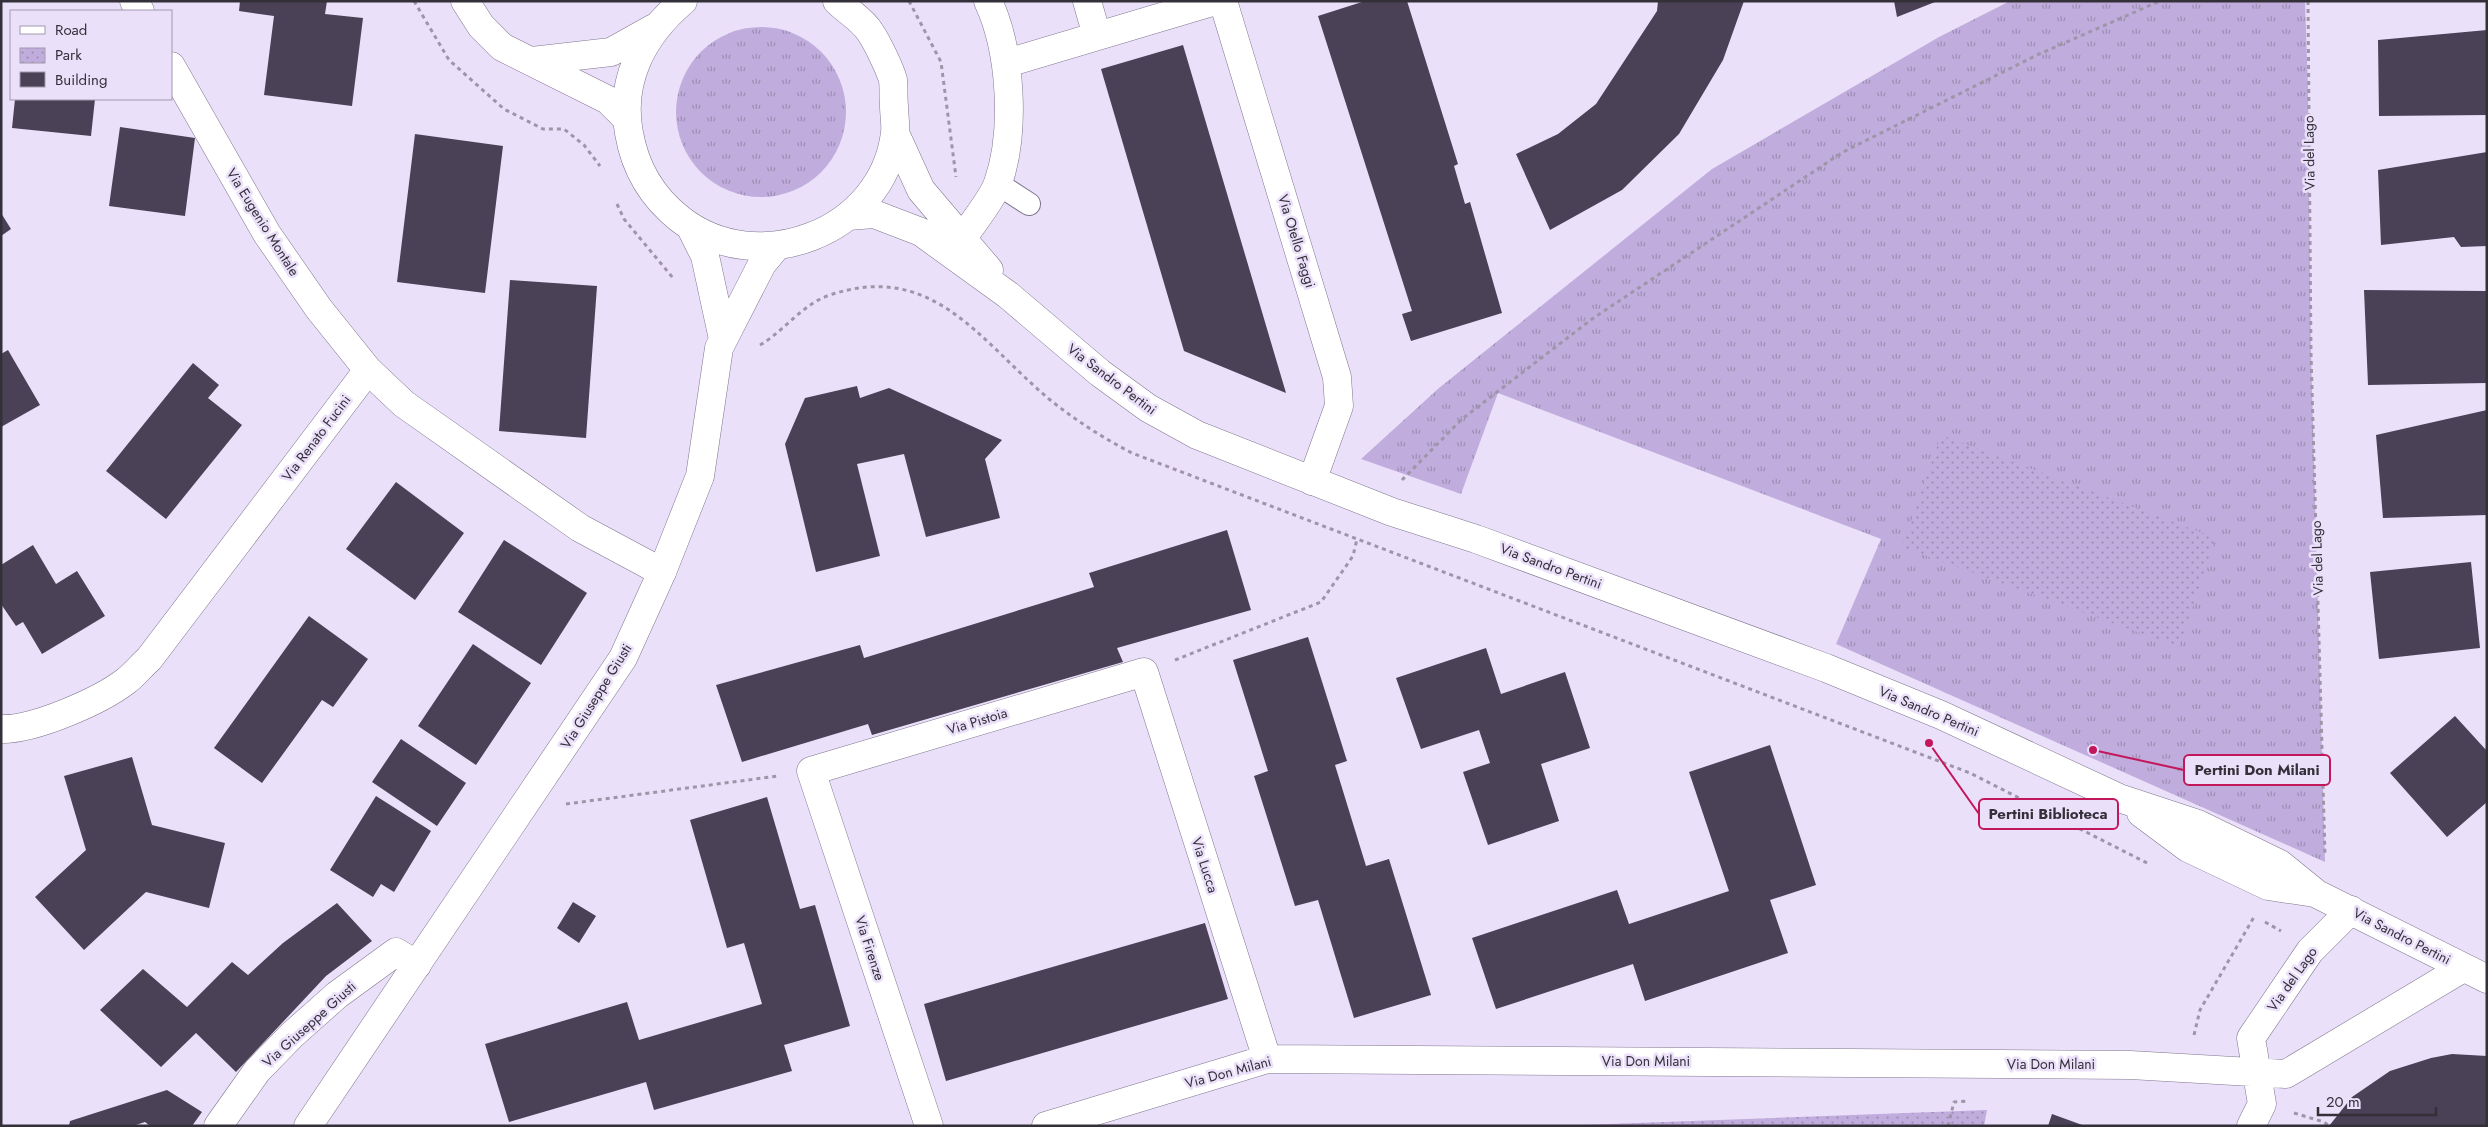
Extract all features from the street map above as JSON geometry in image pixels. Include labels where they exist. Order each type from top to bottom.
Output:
[{"type":"street","points":[[465,1],[481,26],[502,47],[608,100],[626,118]]},
{"type":"street","name":"Via Giuseppe Giusti","points":[[683,1],[655,27],[636,61],[630,80],[626,118],[632,151],[645,181],[665,207],[691,228],[727,242],[746,246],[776,247],[814,237],[848,216],[874,185],[886,164],[895,133],[893,79],[870,31],[837,1]]},
{"type":"street","points":[[1087,1],[1097,36]]},
{"type":"street","points":[[1007,63],[1215,1]]},
{"type":"street","name":"Via Otello Faggi","points":[[1223,1],[1337,377],[1339,406],[1312,480]]},
{"type":"street","points":[[963,238],[998,184],[1008,136],[1007,63],[995,3]]},
{"type":"street","points":[[532,61],[612,52],[655,27]]},
{"type":"street","name":"Via Eugenio Montale","points":[[172,68],[267,234],[319,309],[368,370]]},
{"type":"street","name":"Via Sandro Pertini","points":[[895,133],[921,190],[963,238],[1008,295]]},
{"type":"street","name":"Via Sandro Pertini","points":[[848,216],[874,214],[921,232],[1008,295],[1100,373],[1148,408],[1197,435],[1366,502],[1476,539],[1826,668],[1941,716],[2119,798],[2188,848],[2268,886],[2317,894],[2475,974]]},
{"type":"street","name":"Via Giuseppe Giusti","points":[[691,228],[705,256],[723,339]]},
{"type":"street","name":"Via Giuseppe Giusti","points":[[308,1126],[406,958],[522,809],[623,658],[662,572],[700,476],[719,348],[762,264],[776,247]]},
{"type":"street","points":[[368,370],[404,404],[580,528],[662,572]]},
{"type":"street","name":"Via Renato Fucini","points":[[1,729],[15,730],[55,718],[126,681],[149,659],[368,370]]},
{"type":"street","name":"Via Pistoia","points":[[811,771],[1144,672]]},
{"type":"street","name":"Via Lucca","points":[[1144,672],[1267,1059]]},
{"type":"street","name":"Via Firenze","points":[[811,771],[929,1126]]},
{"type":"street","name":"Via del Lago","points":[[2251,1126],[2262,1104],[2251,1038],[2310,951],[2351,910]]},
{"type":"street","name":"Via Giuseppe Giusti","points":[[218,1126],[257,1071],[292,1035],[338,995],[406,958]]},
{"type":"street","points":[[2256,1073],[2286,1074],[2475,974]]},
{"type":"street","name":"Via Don Milani","points":[[1046,1126],[1267,1059],[2120,1065],[2256,1073]]},
{"type":"lane","points":[[998,184],[1029,204]]},
{"type":"path","points":[[909,1],[941,62],[956,178]]},
{"type":"path","points":[[1399,483],[1462,419],[1592,319],[1843,152],[2037,55],[2160,1]]},
{"type":"path","name":"Via del Lago","points":[[2308,1],[2311,353],[2326,862]]},
{"type":"path","points":[[908,290],[945,306],[1050,399],[1111,442],[1215,486],[1970,773],[2153,867]]},
{"type":"path","points":[[1144,672],[1321,602],[1353,556],[1366,502]]},
{"type":"path","points":[[522,809],[811,771]]},
{"type":"path","points":[[2246,913],[2288,935]]},
{"type":"path","points":[[2186,1068],[2200,1010],[2254,916]]},
{"type":"path","points":[[2321,1126],[2324,1122]]},
{"type":"green space","points":[[2010,1],[2305,1],[2311,353],[2325,862],[1836,644],[1881,539],[1498,393],[1461,494],[1361,459],[1439,388],[1712,169],[1939,37]]},
{"type":"green space","points":[[761,27],[786,31],[801,37],[815,46],[827,58],[836,72],[842,87],[846,112],[842,137],[836,152],[827,166],[815,178],[801,187],[786,193],[761,197],[736,193],[721,187],[707,178],[695,166],[686,152],[680,137],[676,112],[680,87],[686,72],[695,58],[707,46],[721,37],[736,31]]},
{"type":"green space","points":[[1941,435],[2216,538],[2179,647],[1902,547]]},
{"type":"green space","points":[[1987,1110],[1984,1126],[1555,1126]]},
{"type":"building","points":[[240,1],[327,1],[325,14],[363,18],[352,106],[264,95],[274,16],[239,11]]},
{"type":"building","points":[[1365,1],[1407,1],[1458,164],[1454,166],[1465,204],[1470,202],[1502,313],[1411,341],[1402,314],[1412,311],[1318,16]]},
{"type":"building","points":[[1658,1],[1744,1],[1723,60],[1679,134],[1622,190],[1550,230],[1516,154],[1558,134],[1596,104],[1657,11]]},
{"type":"building","points":[[1894,1],[1935,1],[1935,2],[1897,17]]},
{"type":"building","points":[[2487,30],[2487,115],[2379,116],[2378,40]]},
{"type":"building","points":[[1183,45],[1286,393],[1184,351],[1101,69]]},
{"type":"building","points":[[15,100],[95,100],[91,136],[12,128]]},
{"type":"building","points":[[120,127],[195,138],[185,216],[109,206]]},
{"type":"building","points":[[415,134],[503,146],[485,293],[397,282]]},
{"type":"building","points":[[2487,152],[2487,246],[2461,247],[2454,237],[2381,245],[2378,170]]},
{"type":"building","points":[[1,213],[11,229],[1,236]]},
{"type":"building","points":[[510,280],[597,286],[586,438],[499,431]]},
{"type":"building","points":[[2364,290],[2487,291],[2487,383],[2368,385]]},
{"type":"building","points":[[8,350],[40,405],[1,427],[1,354]]},
{"type":"building","points":[[193,363],[219,385],[208,398],[242,425],[166,519],[106,471]]},
{"type":"building","points":[[857,386],[860,398],[889,388],[1002,440],[985,459],[1000,518],[926,537],[904,454],[857,464],[880,556],[816,572],[785,444],[805,398]]},
{"type":"building","points":[[2487,410],[2487,515],[2383,518],[2376,435]]},
{"type":"building","points":[[396,482],[464,533],[415,600],[346,549]]},
{"type":"building","points":[[1227,530],[1251,610],[1117,648],[1123,662],[872,735],[868,724],[742,762],[716,685],[860,645],[864,658],[1094,587],[1089,573]]},
{"type":"building","points":[[504,540],[587,593],[541,665],[458,612]]},
{"type":"building","points":[[33,545],[56,584],[77,571],[105,616],[42,654],[23,622],[16,626],[1,604],[1,565]]},
{"type":"building","points":[[2471,562],[2480,648],[2379,659],[2370,572]]},
{"type":"building","points":[[309,616],[368,659],[333,707],[322,700],[262,783],[214,748]]},
{"type":"building","points":[[1308,637],[1347,761],[1335,765],[1366,866],[1389,859],[1431,995],[1354,1018],[1318,900],[1295,906],[1254,776],[1268,771],[1233,660]]},
{"type":"building","points":[[473,644],[531,683],[476,765],[418,726]]},
{"type":"building","points":[[1486,648],[1501,694],[1565,672],[1590,748],[1541,764],[1559,821],[1488,845],[1463,772],[1490,763],[1479,730],[1421,749],[1396,678]]},
{"type":"building","points":[[2455,716],[2487,751],[2487,802],[2447,837],[2390,773]]},
{"type":"building","points":[[401,739],[466,783],[437,826],[372,782]]},
{"type":"building","points":[[1770,745],[1816,885],[1770,900],[1788,953],[1645,1001],[1633,964],[1496,1009],[1472,938],[1617,890],[1629,924],[1729,891],[1689,772]]},
{"type":"building","points":[[132,757],[152,825],[225,843],[209,908],[146,892],[84,950],[35,897],[86,850],[64,776]]},
{"type":"building","points":[[376,796],[431,831],[394,892],[381,884],[373,897],[330,870]]},
{"type":"building","points":[[767,797],[800,909],[815,905],[850,1026],[784,1045],[792,1071],[654,1110],[646,1082],[509,1122],[485,1044],[627,1002],[639,1040],[762,1004],[744,943],[727,948],[690,820]]},
{"type":"building","points":[[573,902],[596,916],[579,943],[557,928]]},
{"type":"building","points":[[337,903],[372,941],[326,976],[236,1072],[196,1033],[161,1067],[100,1010],[143,969],[187,1007],[232,962],[248,975],[283,943]]},
{"type":"building","points":[[1205,923],[1228,999],[946,1081],[924,1004]]},
{"type":"building","points":[[2452,1054],[2487,1056],[2487,1126],[2329,1126],[2352,1097],[2390,1071],[2431,1058]]},
{"type":"building","points":[[167,1090],[202,1112],[192,1126],[150,1126],[145,1122],[133,1126],[69,1126],[70,1121]]},
{"type":"building","points":[[2052,1114],[2085,1126],[2048,1126]]},
{"type":"place","name":"Pertini Biblioteca","points":[[1929,743]]},
{"type":"place","name":"Pertini Don Milani","points":[[2093,750]]}]
